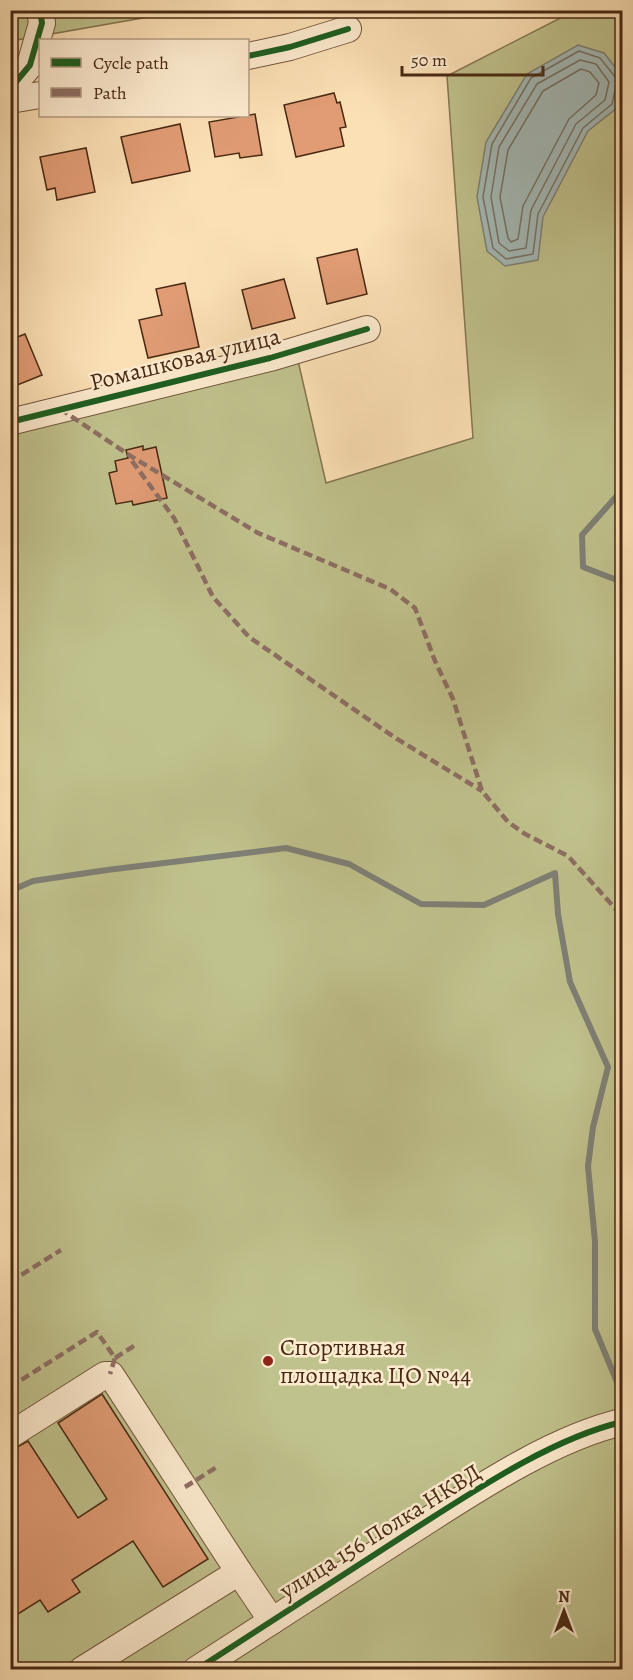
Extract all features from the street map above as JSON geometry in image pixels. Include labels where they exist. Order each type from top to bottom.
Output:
[{"type":"street","points":[[41,17],[59,39]]},
{"type":"street","points":[[10,89],[30,65],[41,17]]},
{"type":"street","points":[[249,56],[290,47],[348,29]]},
{"type":"street","points":[[10,100],[39,95]]},
{"type":"street","name":"Ромашковая улица","points":[[10,422],[270,358],[367,329]]},
{"type":"street","points":[[10,1435],[105,1375],[111,1375],[272,1621]]},
{"type":"street","name":"улица 156 Полка НКВД","points":[[196,1670],[474,1491],[538,1455],[602,1427],[622,1422]]},
{"type":"street","points":[[82,1670],[239,1572]]},
{"type":"green space","points":[[11,11],[163,11],[154,16],[11,41]]},
{"type":"green space","points":[[574,11],[622,11],[622,1669],[11,1670],[11,410],[294,343],[326,483],[473,438],[447,76]]},
{"type":"water","points":[[578,45],[604,53],[622,76],[618,107],[588,131],[543,217],[538,260],[505,266],[487,251],[477,197],[486,142],[527,74]]},
{"type":"building","points":[[334,93],[337,103],[340,102],[346,127],[340,128],[344,146],[296,157],[284,105]]},
{"type":"building","points":[[255,114],[262,155],[240,158],[239,153],[215,157],[209,122],[249,117]]},
{"type":"building","points":[[180,124],[190,171],[132,183],[121,137]]},
{"type":"building","points":[[86,148],[95,192],[57,200],[55,188],[47,190],[40,157]]},
{"type":"building","points":[[357,249],[367,294],[327,304],[317,258]]},
{"type":"building","points":[[284,279],[295,318],[252,329],[242,290]]},
{"type":"building","points":[[185,283],[199,347],[148,358],[139,320],[162,315],[156,289]]},
{"type":"building","points":[[25,334],[42,375],[10,388],[10,340]]},
{"type":"building","points":[[143,446],[143,450],[156,447],[167,498],[133,505],[132,501],[116,504],[109,473],[117,471],[115,461],[128,458],[126,450]]},
{"type":"building","points":[[102,1394],[208,1559],[163,1587],[133,1541],[72,1580],[80,1592],[48,1612],[40,1600],[10,1619],[10,1451],[28,1441],[78,1518],[107,1499],[58,1423]]},
{"type":"waterway","points":[[622,490],[582,535],[583,567],[622,582]]},
{"type":"waterway","points":[[10,891],[33,881],[286,848],[349,864],[421,904],[484,905],[555,873],[558,914],[570,982],[608,1067],[593,1127],[588,1166],[595,1242],[595,1329],[622,1394]]},
{"type":"marked path","points":[[60,409],[129,455],[258,533],[390,589],[415,608],[435,661],[453,699],[482,791],[508,822],[525,834],[568,856],[622,916]]},
{"type":"marked path","points":[[132,461],[174,518],[213,597],[249,637],[394,737],[482,791]]},
{"type":"marked path","points":[[10,1282],[61,1250]]},
{"type":"marked path","points":[[10,1387],[97,1332],[115,1358],[110,1374]]},
{"type":"marked path","points":[[115,1358],[137,1344]]},
{"type":"marked path","points":[[185,1487],[217,1467]]},
{"type":"cycle path","points":[[10,89],[30,65],[42,23],[40,10]]},
{"type":"cycle path","points":[[249,56],[290,47],[348,29]]},
{"type":"cycle path","points":[[10,422],[270,358],[367,329]]},
{"type":"cycle path","points":[[196,1670],[484,1485],[567,1441],[622,1422]]},
{"type":"place","name":"Спортивная площадка ЦО №44","points":[[268,1361]]}]
